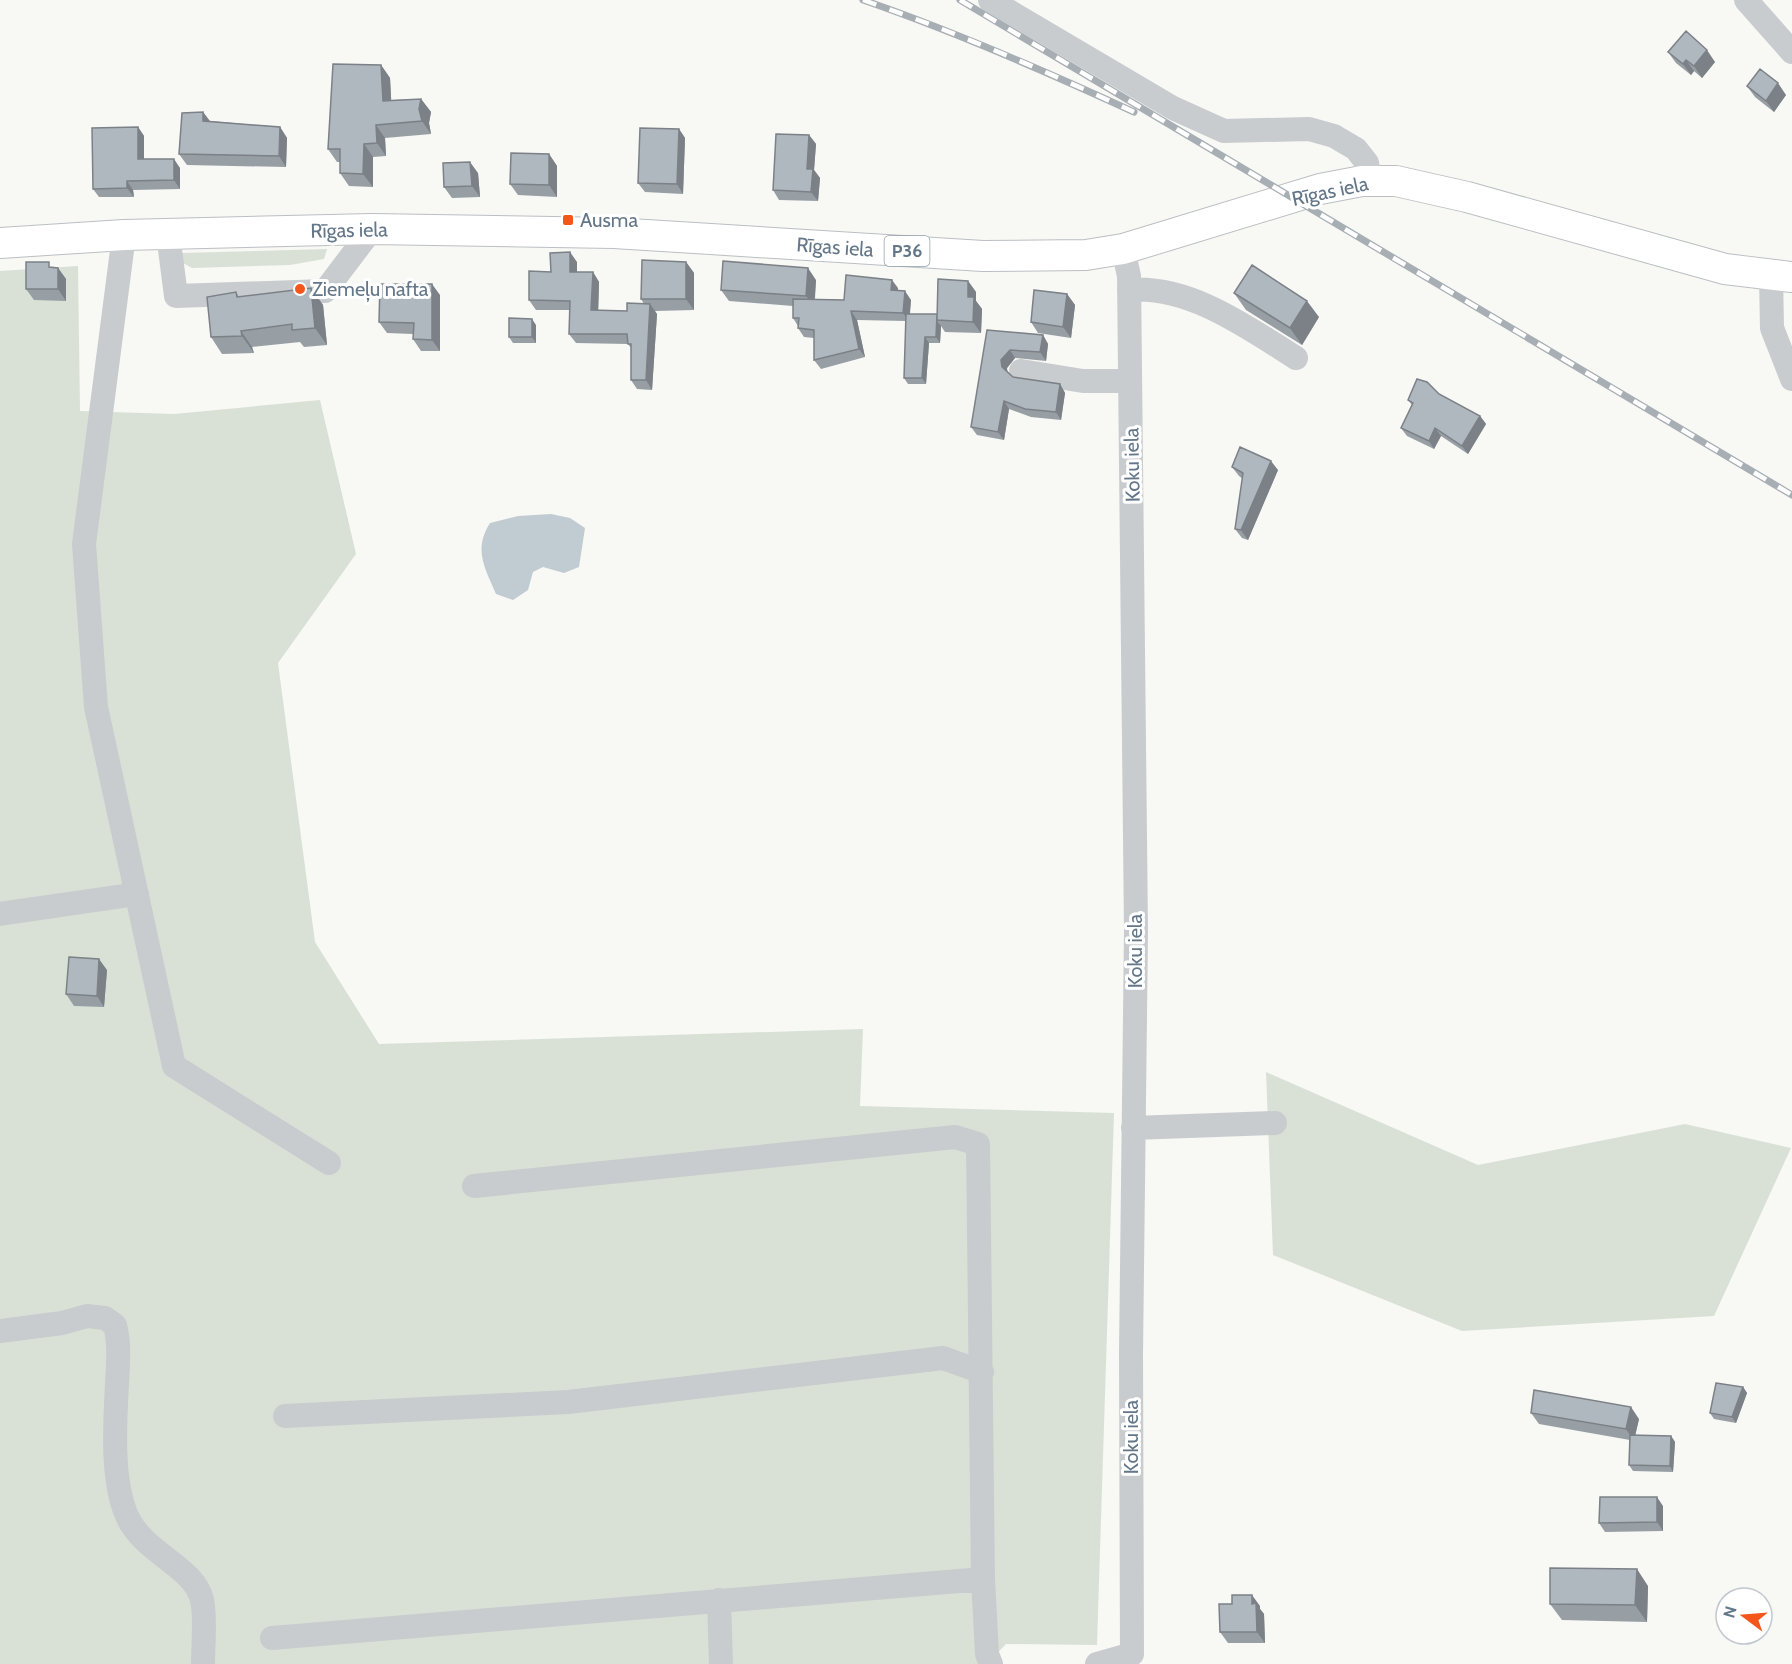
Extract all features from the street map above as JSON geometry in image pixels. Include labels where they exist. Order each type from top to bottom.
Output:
[{"type":"main road","name":"Rīgas iela","points":[[0,243],[124,235],[372,229],[614,233],[983,256],[1086,255],[1124,249],[1320,189],[1370,181],[1396,181],[1433,188],[1725,269],[1781,277]]},
{"type":"street","points":[[990,0],[1173,108],[1224,131],[1309,129],[1334,136],[1356,149],[1367,163],[1370,181]]},
{"type":"street","points":[[1746,0],[1792,51]]},
{"type":"street","points":[[168,234],[176,296],[325,291],[372,229]]},
{"type":"street","points":[[124,235],[84,544],[96,707],[174,1066],[329,1163]]},
{"type":"street","name":"Koku iela","points":[[1097,1664],[1138,1659],[1134,1128],[1136,931],[1129,290],[1124,249]]},
{"type":"street","points":[[1781,277],[1772,328],[1792,379]]},
{"type":"street","points":[[1129,290],[1147,289],[1206,306],[1238,322],[1296,358]]},
{"type":"street","points":[[1021,371],[1083,381],[1130,381]]},
{"type":"street","points":[[0,914],[137,894]]},
{"type":"street","points":[[1134,1128],[1275,1123]]},
{"type":"street","points":[[474,1186],[955,1137],[978,1144],[983,1579],[987,1654],[991,1664]]},
{"type":"street","points":[[0,1331],[62,1323],[87,1316],[105,1318],[114,1325],[119,1339],[115,1425],[120,1491],[127,1516],[139,1535],[159,1555],[187,1573],[202,1599],[203,1664]]},
{"type":"street","points":[[285,1416],[568,1402],[943,1358],[982,1372]]},
{"type":"street","points":[[272,1638],[983,1579]]},
{"type":"street","points":[[719,1600],[720,1664]]},
{"type":"shaded area","points":[[327,249],[324,259],[290,265],[192,268],[181,262],[181,253]]},
{"type":"shaded area","points":[[78,266],[80,411],[174,414],[320,400],[356,554],[278,663],[315,942],[379,1044],[863,1029],[860,1106],[1114,1113],[1097,1645],[1006,1644],[987,1664],[0,1664],[0,271]]},
{"type":"shaded area","points":[[551,514],[570,518],[585,528],[579,567],[564,573],[543,567],[533,572],[528,590],[513,600],[496,594],[482,559],[482,542],[490,523],[518,516]]},
{"type":"shaded area","points":[[1266,1072],[1478,1165],[1685,1124],[1791,1148],[1714,1316],[1462,1331],[1273,1255]]},
{"type":"building","points":[[1686,31],[1707,50],[1694,66],[1686,60],[1683,64],[1668,52]]},
{"type":"building","points":[[333,64],[381,65],[383,101],[421,99],[419,109],[422,121],[376,125],[377,143],[364,144],[363,174],[340,173],[340,149],[328,149]]},
{"type":"building","points":[[1760,69],[1778,83],[1766,101],[1747,86]]},
{"type":"building","points":[[203,112],[203,121],[280,127],[279,156],[179,154],[182,113]]},
{"type":"building","points":[[138,127],[138,159],[174,159],[174,180],[127,181],[127,188],[93,189],[92,128]]},
{"type":"building","points":[[640,128],[679,129],[677,184],[638,183]]},
{"type":"building","points":[[776,134],[809,135],[807,169],[813,169],[811,192],[773,190]]},
{"type":"building","points":[[511,153],[549,154],[549,185],[510,184]]},
{"type":"building","points":[[470,162],[472,186],[444,187],[443,163]]},
{"type":"building","points":[[570,252],[570,272],[593,272],[591,310],[627,311],[627,303],[650,304],[646,380],[631,380],[631,344],[628,344],[627,334],[569,334],[570,301],[529,300],[529,271],[551,272],[550,253]]},
{"type":"building","points":[[642,260],[686,262],[686,299],[641,299]]},
{"type":"building","points":[[723,261],[808,268],[806,296],[721,290]]},
{"type":"building","points":[[26,262],[49,262],[49,267],[58,268],[58,289],[26,289]]},
{"type":"building","points":[[1252,265],[1307,301],[1290,328],[1234,293]]},
{"type":"building","points":[[846,275],[892,280],[891,290],[905,291],[903,313],[851,311],[859,349],[814,360],[814,330],[798,328],[799,318],[793,318],[793,299],[844,300]]},
{"type":"building","points":[[938,279],[968,281],[968,297],[974,297],[973,322],[937,320]]},
{"type":"building","points":[[380,284],[432,284],[432,340],[413,339],[414,323],[379,322]]},
{"type":"building","points":[[311,288],[315,328],[292,330],[292,324],[241,331],[242,336],[211,337],[207,297],[236,292],[237,297]]},
{"type":"building","points":[[1034,290],[1067,294],[1063,327],[1031,322]]},
{"type":"building","points":[[906,314],[937,314],[936,337],[925,337],[922,378],[904,378]]},
{"type":"building","points":[[509,318],[532,319],[532,337],[509,337]]},
{"type":"building","points":[[987,330],[1043,335],[1040,352],[1010,350],[1001,360],[1002,367],[1013,377],[1060,384],[1056,412],[1025,409],[1004,401],[998,432],[971,427]]},
{"type":"building","points":[[1417,379],[1427,382],[1439,394],[1480,416],[1462,446],[1435,428],[1429,441],[1401,428],[1413,403],[1408,400]]},
{"type":"building","points":[[1240,447],[1271,461],[1241,530],[1235,529],[1243,473],[1232,467]]},
{"type":"building","points":[[69,957],[99,959],[97,996],[66,994]]},
{"type":"building","points":[[1716,1383],[1743,1387],[1732,1417],[1710,1413]]},
{"type":"building","points":[[1534,1390],[1631,1407],[1626,1429],[1531,1413]]},
{"type":"building","points":[[1630,1435],[1671,1436],[1670,1466],[1629,1465]]},
{"type":"building","points":[[1600,1497],[1657,1497],[1657,1522],[1599,1523]]},
{"type":"building","points":[[1550,1568],[1637,1569],[1635,1605],[1550,1604]]},
{"type":"building","points":[[1232,1595],[1252,1595],[1252,1604],[1256,1603],[1257,1632],[1220,1632],[1219,1604],[1232,1604]]},
{"type":"railway","points":[[863,0],[1000,53],[1134,112]]},
{"type":"railway","points":[[960,0],[1792,495]]},
{"type":"place","name":"Ausma","points":[[568,220]]},
{"type":"place","name":"Ziemeļu nafta","points":[[300,289]]}]
